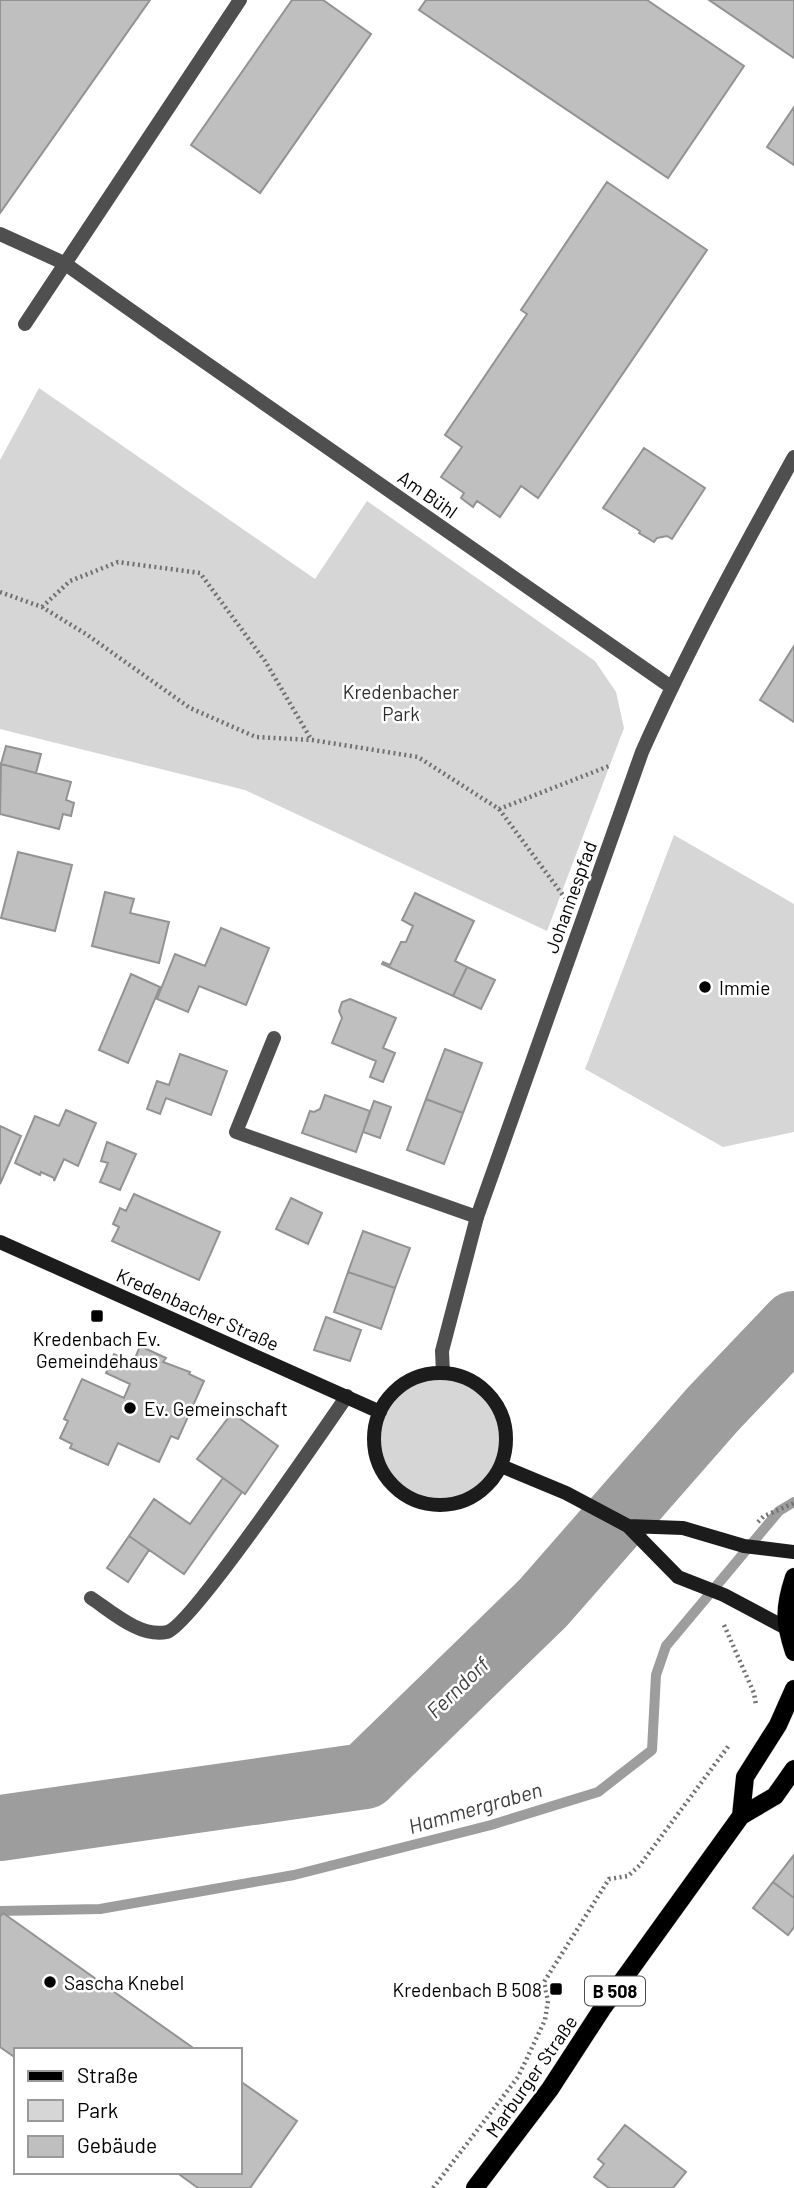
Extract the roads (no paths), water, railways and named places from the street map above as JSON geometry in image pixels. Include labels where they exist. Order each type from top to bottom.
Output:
[{"type":"main road","name":"Kredenbacher Straße","points":[[0,1242],[380,1412]]},
{"type":"main road","points":[[443,1373],[468,1379],[487,1392],[497,1405],[506,1433],[506,1447],[501,1466],[479,1493],[448,1504],[431,1504],[414,1499],[385,1476],[377,1460],[375,1427],[390,1396],[405,1383],[423,1375],[443,1373]]},
{"type":"main road","points":[[501,1466],[566,1493],[628,1526],[678,1577],[727,1596],[786,1628]]},
{"type":"main road","points":[[628,1526],[683,1528],[744,1546],[794,1552]]},
{"type":"main road","points":[[794,1577],[786,1600],[786,1628],[794,1651]]},
{"type":"main road","name":"Marburger Straße","points":[[741,1816],[745,1777],[778,1725],[794,1689]]},
{"type":"main road","name":"Marburger Straße","points":[[475,2188],[550,2089],[602,2009],[741,1816],[775,1796],[794,1769]]},
{"type":"street","points":[[25,324],[240,0]]},
{"type":"street","name":"Am Bühl","points":[[0,234],[64,263],[671,687]]},
{"type":"street","name":"Johannespfad","points":[[443,1373],[442,1351],[477,1217],[642,752],[671,687],[723,585],[794,457]]},
{"type":"street","points":[[274,1038],[236,1132],[477,1217]]},
{"type":"street","points":[[91,1598],[142,1629],[168,1632],[179,1625],[217,1578],[347,1396]]},
{"type":"waterway","name":"Ferndorf","points":[[0,1828],[365,1776],[543,1603],[713,1409],[794,1324]]},
{"type":"waterway","name":"Hammergraben","points":[[0,1911],[100,1909],[294,1875],[491,1825],[598,1792],[652,1750],[656,1675],[666,1646],[779,1511],[794,1502]]},
{"type":"place","name":"Immie","points":[[705,987]]},
{"type":"place","name":"Kredenbach Ev. Gemeindehaus","points":[[97,1316]]},
{"type":"place","name":"Ev. Gemeinschaft","points":[[130,1408]]},
{"type":"place","name":"Sascha Knebel","points":[[50,1982]]},
{"type":"place","name":"Kredenbach B 508","points":[[556,1989]]},
{"type":"park label","name":"Kredenbacher Park","points":[[401,702]]}]
